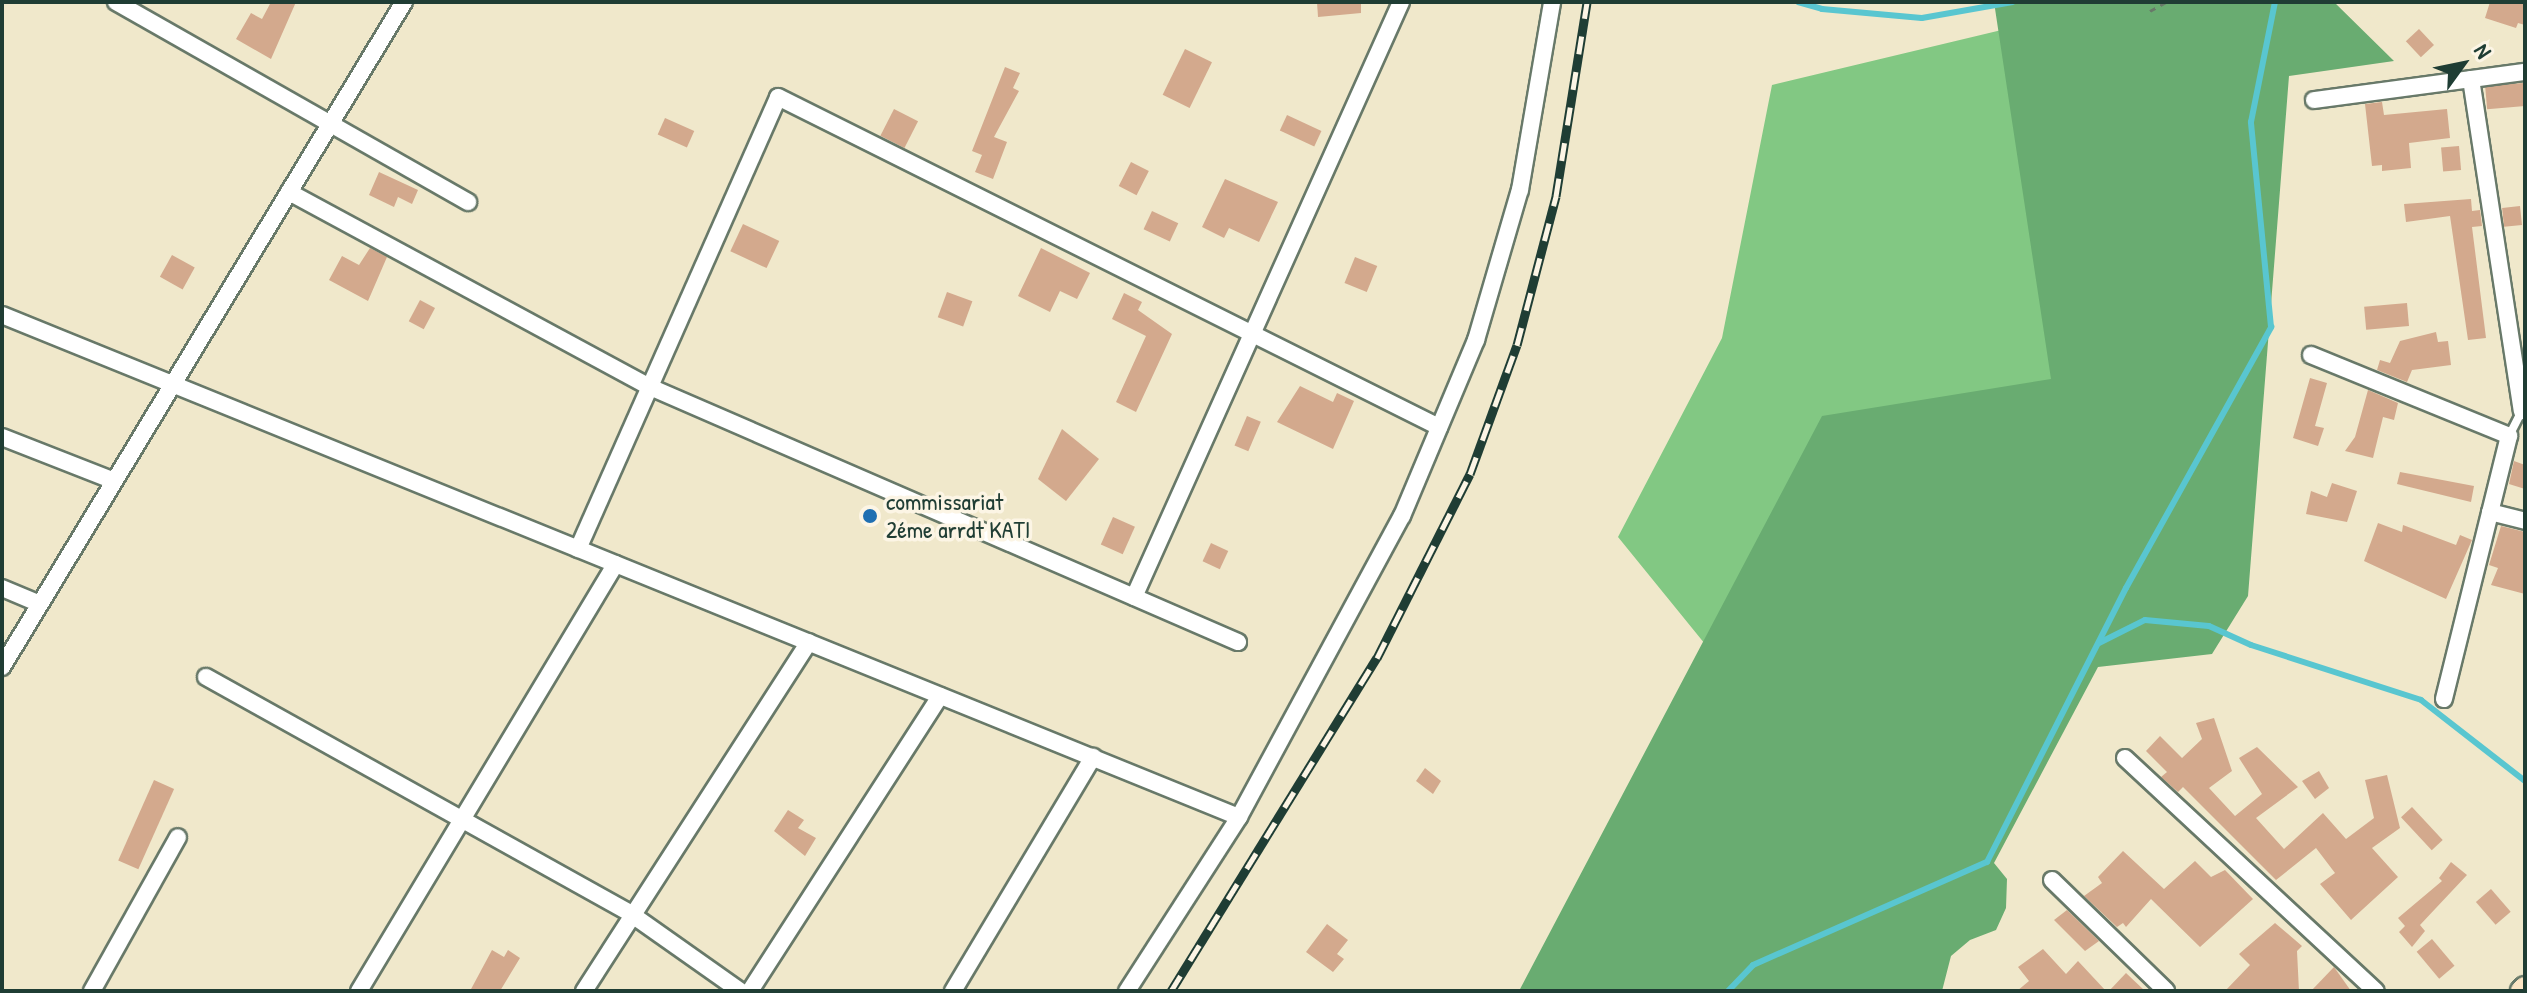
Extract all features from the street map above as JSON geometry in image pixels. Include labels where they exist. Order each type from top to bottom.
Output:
[{"type":"street","points":[[116,2],[468,202]]},
{"type":"street","points":[[2,667],[404,2]]},
{"type":"street","points":[[1134,597],[1401,2]]},
{"type":"street","points":[[1127,991],[1239,817],[1402,516],[1476,340],[1520,190],[1552,2]]},
{"type":"street","points":[[2314,100],[2525,72]]},
{"type":"street","points":[[2471,79],[2522,411]]},
{"type":"street","points":[[578,549],[778,97],[1439,427]]},
{"type":"street","points":[[289,192],[650,387],[1238,642]]},
{"type":"street","points":[[2,315],[1239,817]]},
{"type":"street","points":[[2311,355],[2517,436],[2490,512],[2444,699]]},
{"type":"street","points":[[2,437],[114,481]]},
{"type":"street","points":[[2490,512],[2525,521]]},
{"type":"street","points":[[359,991],[616,564]]},
{"type":"street","points":[[2,588],[40,604]]},
{"type":"street","points":[[584,991],[809,642]]},
{"type":"street","points":[[206,677],[463,817],[631,914],[740,991]]},
{"type":"street","points":[[750,991],[940,696]]},
{"type":"street","points":[[953,991],[1093,757]]},
{"type":"street","points":[[2125,758],[2376,991]]},
{"type":"street","points":[[92,991],[178,837]]},
{"type":"street","points":[[2052,880],[2166,991]]},
{"type":"lane","points":[[2517,436],[2522,411]]},
{"type":"path","points":[[2150,11],[2166,2]]},
{"type":"green space","points":[[1994,2],[2334,2],[2394,61],[2289,76],[2248,596],[2212,654],[2098,667],[1994,863],[2007,879],[2006,908],[1996,930],[1970,940],[1951,956],[1942,991],[1519,991],[1822,416],[2051,379]]},
{"type":"green space","points":[[2048,19],[2174,229],[1796,756],[1618,537],[1722,338],[1772,85]]},
{"type":"building","points":[[271,2],[296,2],[271,59],[236,39],[251,13],[262,19]]},
{"type":"building","points":[[1317,2],[1361,2],[1361,13],[1318,17]]},
{"type":"building","points":[[2490,2],[2525,2],[2525,25],[2518,23],[2516,28],[2485,18]]},
{"type":"building","points":[[2419,29],[2434,45],[2421,57],[2406,41]]},
{"type":"building","points":[[1185,49],[1212,62],[1190,108],[1163,95]]},
{"type":"building","points":[[1005,67],[1020,73],[1013,88],[1019,91],[994,137],[1007,142],[993,179],[975,172],[982,155],[972,151]]},
{"type":"building","points":[[2523,83],[2525,106],[2487,109],[2485,86]]},
{"type":"building","points":[[2382,102],[2384,115],[2447,109],[2450,138],[2409,143],[2411,168],[2382,171],[2382,165],[2372,166],[2365,104]]},
{"type":"building","points":[[894,109],[918,121],[904,148],[880,136]]},
{"type":"building","points":[[1287,115],[1321,131],[1314,146],[1280,130]]},
{"type":"building","points":[[665,118],[694,131],[687,147],[658,134]]},
{"type":"building","points":[[2459,146],[2461,170],[2443,171],[2441,148]]},
{"type":"building","points":[[1131,162],[1149,171],[1137,195],[1119,186]]},
{"type":"building","points":[[379,172],[418,190],[412,204],[398,197],[394,207],[369,195]]},
{"type":"building","points":[[1225,179],[1278,202],[1259,242],[1229,228],[1224,238],[1202,227]]},
{"type":"building","points":[[2471,199],[2472,211],[2480,210],[2482,226],[2472,227],[2486,338],[2468,340],[2450,216],[2406,222],[2404,204]]},
{"type":"building","points":[[2520,206],[2522,225],[2504,227],[2502,208]]},
{"type":"building","points":[[1152,211],[1178,223],[1170,241],[1144,229]]},
{"type":"building","points":[[743,224],[779,241],[767,268],[730,251]]},
{"type":"building","points":[[370,248],[387,257],[368,301],[329,280],[342,256],[359,265]]},
{"type":"building","points":[[1041,248],[1090,273],[1077,299],[1060,291],[1050,312],[1018,296]]},
{"type":"building","points":[[172,255],[195,268],[183,289],[160,277]]},
{"type":"building","points":[[1355,257],[1377,266],[1367,292],[1345,283]]},
{"type":"building","points":[[947,292],[972,301],[963,327],[938,317]]},
{"type":"building","points":[[1124,293],[1142,302],[1138,310],[1172,334],[1136,412],[1116,402],[1146,336],[1112,319]]},
{"type":"building","points":[[420,300],[435,308],[424,329],[409,321]]},
{"type":"building","points":[[2407,303],[2409,326],[2366,330],[2364,307]]},
{"type":"building","points":[[2436,332],[2438,342],[2448,341],[2451,365],[2412,370],[2407,382],[2377,370],[2380,360],[2390,363],[2400,341]]},
{"type":"building","points":[[2310,378],[2327,383],[2315,426],[2324,428],[2318,446],[2293,438]]},
{"type":"building","points":[[1300,386],[1333,402],[1337,393],[1354,401],[1333,449],[1277,422]]},
{"type":"building","points":[[2368,390],[2398,403],[2394,420],[2383,417],[2373,458],[2345,451],[2355,437]]},
{"type":"building","points":[[1247,416],[1261,422],[1248,451],[1234,445]]},
{"type":"building","points":[[1062,429],[1099,459],[1066,501],[1038,479]]},
{"type":"building","points":[[2514,461],[2525,465],[2525,489],[2509,484]]},
{"type":"building","points":[[2400,472],[2474,486],[2471,502],[2397,484]]},
{"type":"building","points":[[2332,483],[2357,491],[2347,522],[2306,514],[2311,491],[2327,497]]},
{"type":"building","points":[[1113,517],[1135,527],[1123,554],[1101,544]]},
{"type":"building","points":[[2378,523],[2402,532],[2403,525],[2456,545],[2460,535],[2472,540],[2446,599],[2364,561]]},
{"type":"building","points":[[2501,526],[2525,532],[2525,594],[2491,585],[2498,568],[2489,565]]},
{"type":"building","points":[[1211,543],[1228,551],[1220,569],[1203,561]]},
{"type":"building","points":[[2214,718],[2232,771],[2209,788],[2235,816],[2262,794],[2239,758],[2257,747],[2298,787],[2256,818],[2284,849],[2323,813],[2346,839],[2374,818],[2365,780],[2387,775],[2400,828],[2372,848],[2398,877],[2351,920],[2320,884],[2335,873],[2316,848],[2276,880],[2183,787],[2178,792],[2161,777],[2167,772],[2146,751],[2160,736],[2182,758],[2202,739],[2196,723]]},
{"type":"building","points":[[1425,768],[1441,781],[1433,794],[1416,781]]},
{"type":"building","points":[[2319,771],[2329,788],[2315,799],[2302,781]]},
{"type":"building","points":[[154,780],[174,789],[138,869],[118,860]]},
{"type":"building","points":[[2412,807],[2443,840],[2432,850],[2401,817]]},
{"type":"building","points":[[788,810],[804,820],[798,828],[816,838],[805,856],[774,831]]},
{"type":"building","points":[[2123,851],[2164,889],[2195,861],[2211,877],[2225,870],[2253,899],[2200,947],[2151,899],[2126,927],[2123,923],[2117,927],[2084,896],[2102,883],[2098,877]]},
{"type":"building","points":[[2451,862],[2467,875],[2420,925],[2425,931],[2412,947],[2399,932],[2405,926],[2398,918],[2442,881],[2439,878]]},
{"type":"building","points":[[2491,889],[2511,912],[2496,925],[2476,902]]},
{"type":"building","points":[[2067,910],[2099,941],[2085,951],[2054,920]]},
{"type":"building","points":[[2275,923],[2302,946],[2297,951],[2299,991],[2225,991],[2250,965],[2239,954]]},
{"type":"building","points":[[1327,924],[1348,940],[1337,954],[1344,959],[1333,972],[1306,952]]},
{"type":"building","points":[[2432,939],[2454,966],[2439,979],[2417,952]]},
{"type":"building","points":[[2043,949],[2066,974],[2078,961],[2106,991],[2017,991],[2029,981],[2018,967]]},
{"type":"building","points":[[492,950],[504,957],[508,950],[520,958],[500,991],[470,991]]},
{"type":"building","points":[[2334,967],[2351,991],[2311,991]]},
{"type":"building","points":[[2126,973],[2145,991],[2109,991]]},
{"type":"waterway","points":[[1798,2],[1822,9],[1922,18],[2013,2]]},
{"type":"waterway","points":[[1728,991],[1753,965],[1987,862],[2126,588],[2271,327],[2251,122],[2275,2]]},
{"type":"waterway","points":[[2099,643],[2145,620],[2209,626],[2251,645],[2421,700],[2525,781]]},
{"type":"railway","points":[[1171,991],[1377,658],[1470,474],[1517,345],[1556,196],[1587,2]]},
{"type":"place","name":"commissariat 2éme arrdt KATI","points":[[870,516]]}]
